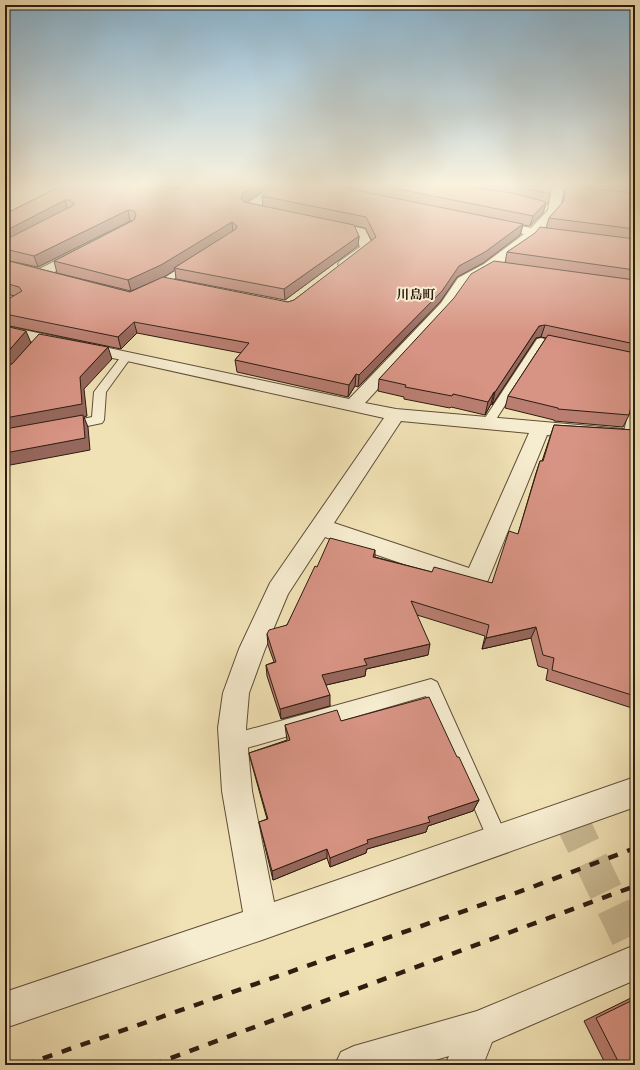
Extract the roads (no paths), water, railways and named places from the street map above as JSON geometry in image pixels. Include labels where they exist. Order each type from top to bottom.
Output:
[{"type":"street","points":[[336,271],[367,248],[362,236]]},
{"type":"street","points":[[352,406],[446,306],[462,281],[489,267],[530,236]]},
{"type":"street","points":[[559,236],[580,239]]},
{"type":"street","points":[[63,280],[33,272],[89,248]]},
{"type":"street","points":[[489,267],[512,270]]},
{"type":"street","points":[[157,285],[178,285]]},
{"type":"street","points":[[5,331],[37,344],[127,356],[396,415],[632,436]]},
{"type":"street","points":[[262,923],[237,791],[232,728],[236,693],[252,649],[278,590],[396,415]]},
{"type":"street","points":[[321,527],[476,580],[540,428]]},
{"type":"street","points":[[5,1010],[262,923],[635,792]]},
{"type":"street","points":[[354,1065],[478,1029],[635,962]]},
{"type":"street","points":[[464,1065],[478,1029]]},
{"type":"lane","points":[[157,285],[201,257]]},
{"type":"lane","points":[[487,424],[541,341],[570,348]]},
{"type":"lane","points":[[59,427],[98,420],[100,392],[127,356]]},
{"type":"lane","points":[[632,436],[635,412]]},
{"type":"lane","points":[[233,743],[431,687],[498,840]]},
{"type":"tunnel","points":[[569,815],[635,952]]},
{"type":"railway","points":[[24,1065],[527,889],[635,848]]},
{"type":"railway","points":[[152,1065],[635,886]]},
{"type":"district","name":"川島町","points":[[416,295]]}]
